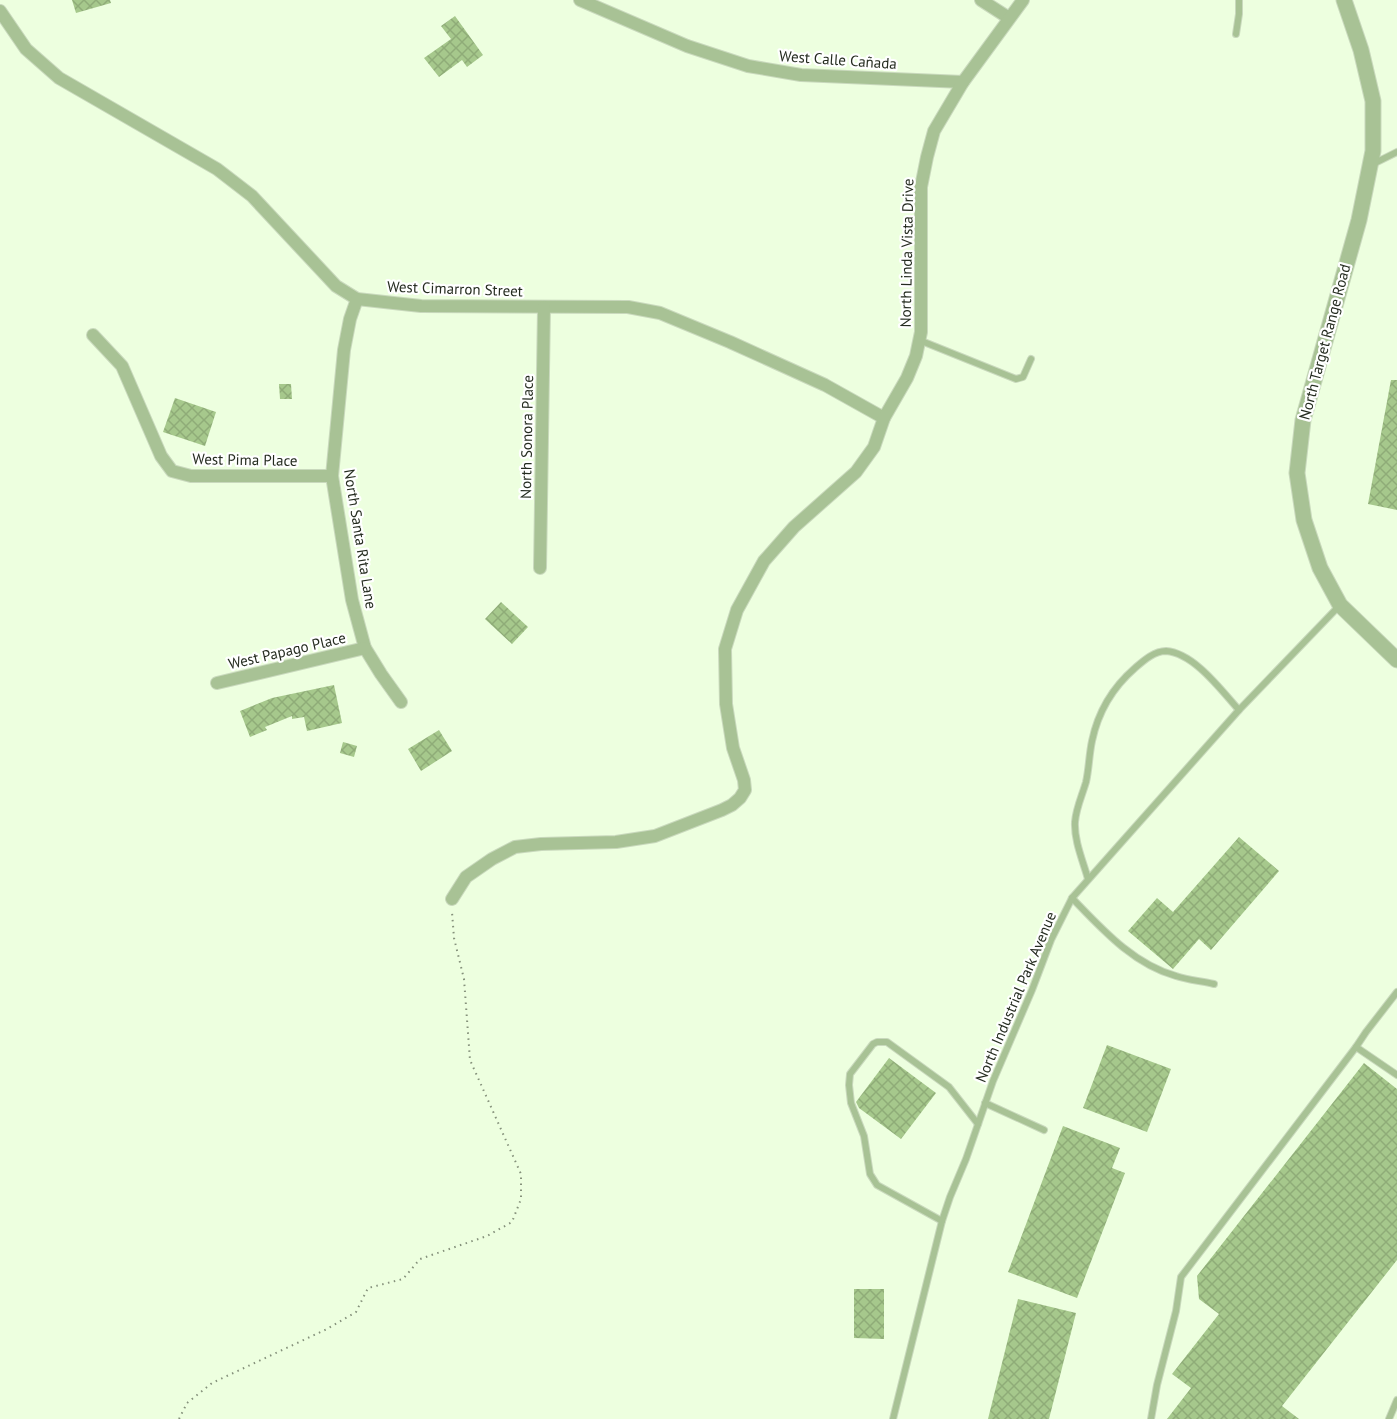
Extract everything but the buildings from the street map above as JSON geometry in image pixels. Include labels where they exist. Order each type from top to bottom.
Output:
[{"type":"street","name":"West Calle Cañada","points":[[580,0],[687,46],[748,66],[801,75],[963,82]]},
{"type":"street","points":[[981,0],[1009,18]]},
{"type":"street","name":"North Linda Vista Drive","points":[[452,899],[466,877],[515,847],[541,843],[616,842],[655,836],[722,810],[740,798],[745,790],[744,780],[733,748],[726,704],[725,649],[737,610],[764,561],[794,527],[856,472],[874,447],[884,418],[907,378],[916,356],[921,332],[921,187],[934,132],[963,82],[1023,0]]},
{"type":"street","name":"North Target Range Road","points":[[1344,0],[1361,50],[1373,101],[1373,151],[1359,220],[1303,420],[1297,473],[1304,520],[1320,568],[1340,604],[1397,660]]},
{"type":"street","name":"West Cimarron Street","points":[[0,11],[26,49],[59,78],[217,169],[252,196],[336,286],[357,299],[422,306],[628,307],[660,313],[814,380],[884,418]]},
{"type":"street","name":"North Santa Rita Lane","points":[[357,299],[350,319],[344,350],[332,476],[352,600],[365,648],[401,702]]},
{"type":"street","name":"North Sonora Place","points":[[540,568],[544,307]]},
{"type":"street","name":"West Pima Place","points":[[93,335],[122,366],[162,456],[172,471],[191,476],[332,476]]},
{"type":"street","name":"West Papago Place","points":[[217,683],[365,648]]},
{"type":"lane","points":[[1236,34],[1239,0]]},
{"type":"lane","points":[[1370,165],[1397,152]]},
{"type":"lane","points":[[919,340],[1016,379],[1023,377],[1031,359]]},
{"type":"lane","name":"North Industrial Park Avenue","points":[[892,1419],[942,1221],[993,1081],[1051,940],[1072,898],[1239,710],[1340,604]]},
{"type":"lane","points":[[1088,879],[1077,840],[1075,823],[1077,807],[1085,784],[1097,722],[1105,702],[1123,679],[1147,657],[1164,651],[1181,655],[1207,675],[1239,710]]},
{"type":"lane","points":[[1072,898],[1116,943],[1150,966],[1176,976],[1214,984]]},
{"type":"lane","points":[[1151,1419],[1156,1385],[1176,1311],[1181,1277],[1397,992]]},
{"type":"lane","points":[[942,1221],[877,1185],[870,1174],[864,1136],[849,1094],[850,1074],[873,1044],[887,1042],[949,1087],[978,1124]]},
{"type":"lane","points":[[1356,1047],[1397,1075]]},
{"type":"lane","points":[[985,1103],[1044,1130]]},
{"type":"lane","points":[[1389,1419],[1397,1400]]},
{"type":"path","points":[[179,1419],[187,1403],[212,1383],[327,1329],[356,1312],[368,1288],[403,1279],[420,1259],[487,1236],[512,1222],[521,1199],[521,1174],[470,1060],[464,978],[454,938],[452,899]]}]
